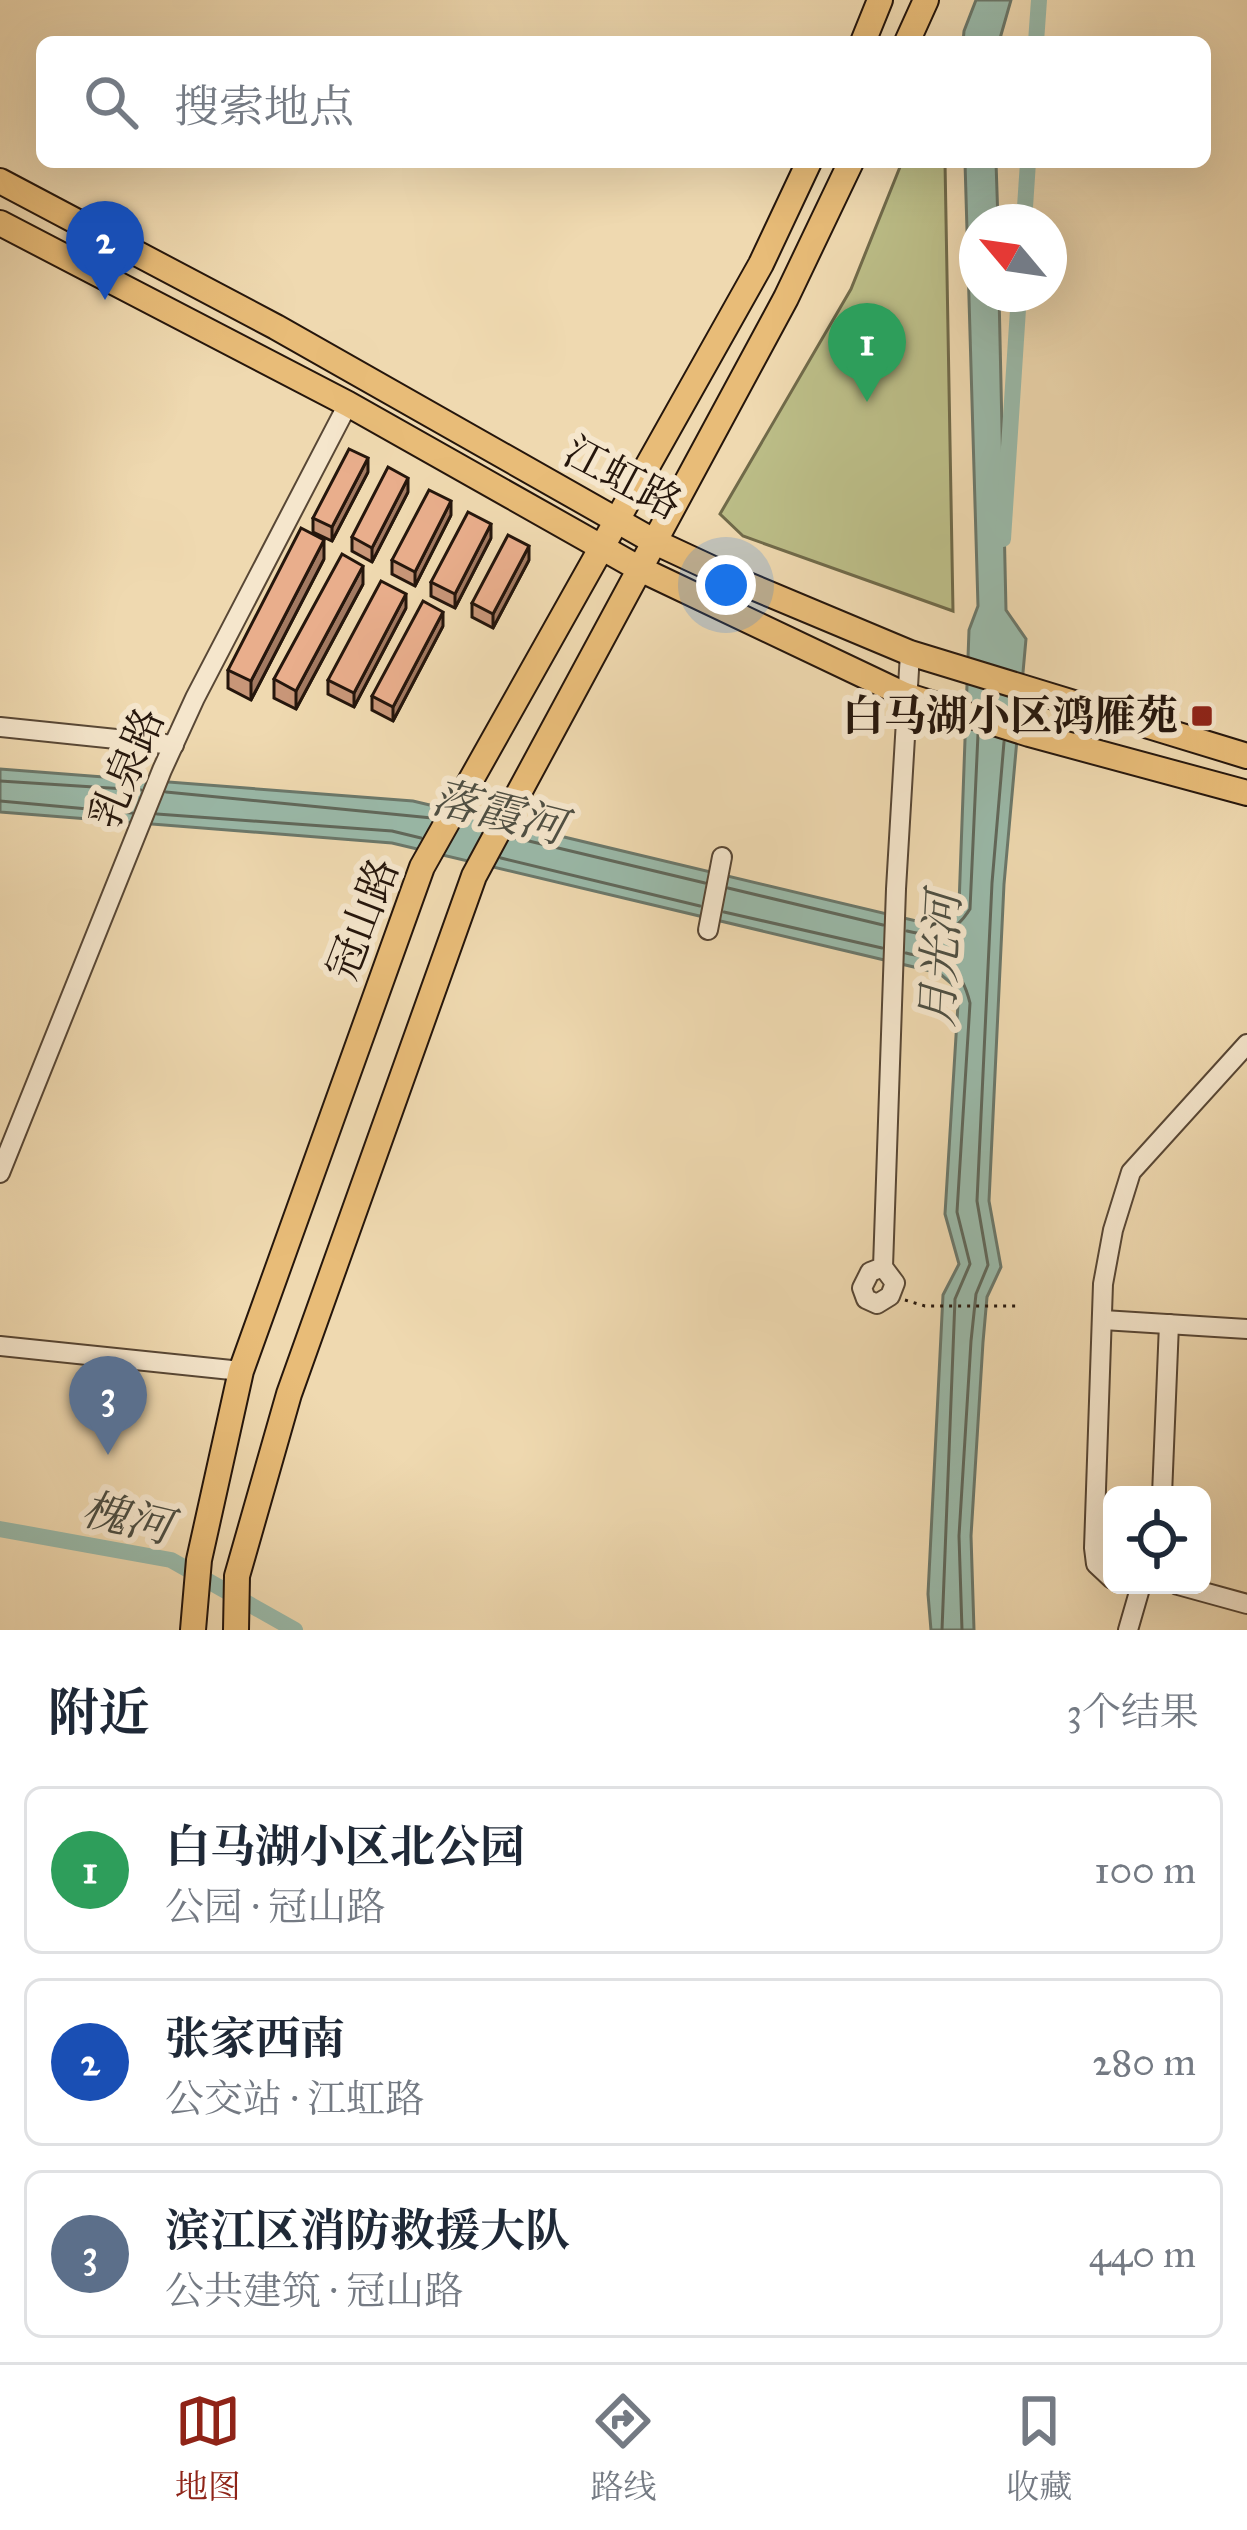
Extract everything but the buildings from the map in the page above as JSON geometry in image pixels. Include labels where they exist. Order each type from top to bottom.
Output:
[{"type":"main road","points":[[865,36],[880,0]]},
{"type":"main road","points":[[910,36],[926,0]]},
{"type":"main road","name":"冠山路","points":[[194,1624],[199,1560],[241,1371],[422,867],[761,264],[806,168]]},
{"type":"main road","name":"冠山路","points":[[236,1630],[237,1576],[289,1394],[474,876],[786,298],[848,168]]},
{"type":"main road","name":"江虹路","points":[[0,181],[276,328],[655,542],[743,583],[910,653],[1247,756]]},
{"type":"main road","name":"江虹路","points":[[0,223],[348,404],[640,569],[905,694],[1029,734],[1247,793]]},
{"type":"street","name":"乳泉路","points":[[0,1172],[162,770],[348,404]]},
{"type":"street","points":[[883,1267],[896,889],[910,653]]},
{"type":"street","points":[[0,727],[174,745]]},
{"type":"street","points":[[708,931],[722,857]]},
{"type":"street","points":[[1103,1571],[1096,1564],[1094,1548],[1103,1284],[1113,1230],[1131,1172],[1247,1044]]},
{"type":"street","points":[[1103,1320],[1247,1329]]},
{"type":"street","points":[[1162,1486],[1169,1324]]},
{"type":"street","points":[[0,1346],[241,1371]]},
{"type":"street","points":[[1128,1630],[1135,1594]]},
{"type":"street","points":[[1211,1594],[1247,1604]]},
{"type":"path","points":[[925,1306],[1016,1306]]},
{"type":"green space","points":[[900,168],[945,168],[953,611],[743,536],[720,514],[851,289]]},
{"type":"water","points":[[976,0],[1011,0],[1001,36],[964,36]]},
{"type":"water","points":[[965,168],[996,168],[997,204],[966,204]]},
{"type":"water","points":[[969,312],[999,312],[1006,610],[1026,639],[1004,884],[989,1201],[1001,1267],[987,1297],[983,1342],[971,1536],[974,1630],[931,1630],[928,1594],[943,1295],[959,1264],[945,1214],[958,1004],[952,984],[939,973],[392,843],[0,812],[0,769],[413,801],[933,925],[948,919],[959,905],[969,630],[978,606]]},
{"type":"waterway","name":"月光河","points":[[1036,36],[1039,0]]},
{"type":"waterway","name":"月光河","points":[[1025,204],[1028,168]]},
{"type":"waterway","name":"月光河","points":[[1003,539],[1018,312]]},
{"type":"waterway","name":"槐河","points":[[0,1529],[171,1560],[295,1630]]},
{"type":"place","name":"张家西南","points":[[105,300]]},
{"type":"place","name":"白马湖小区北公园","points":[[867,402]]},
{"type":"place","name":"白马湖小区鸿雁苑","points":[[1202,716]]},
{"type":"place","name":"滨江区消防救援大队","points":[[108,1455]]},
{"type":"water label","name":"落霞河","points":[[499,812]]}]
